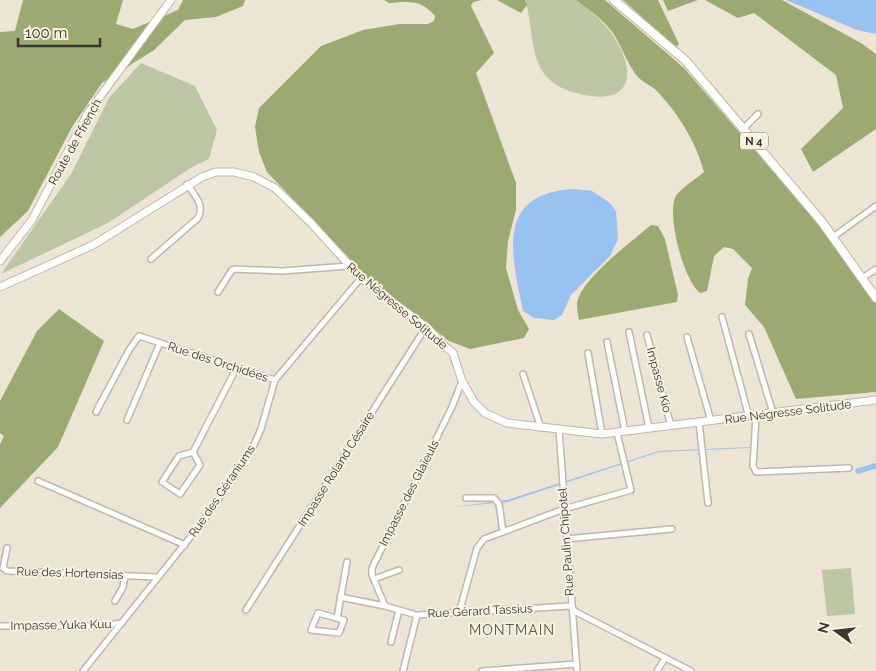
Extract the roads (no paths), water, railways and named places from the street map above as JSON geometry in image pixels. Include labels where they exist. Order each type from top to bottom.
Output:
[{"type":"main road","name":"N 4","points":[[614,0],[686,61],[833,237],[876,298]]},
{"type":"street","name":"Route de Ffrench","points":[[0,261],[32,220],[88,113],[171,0]]},
{"type":"street","points":[[743,129],[758,114]]},
{"type":"street","name":"Rue Négresse Solitude","points":[[0,287],[93,245],[187,184],[216,172],[234,172],[254,177],[286,197],[361,278],[426,327],[452,353],[462,381],[474,402],[485,413],[506,425],[602,434],[617,433],[876,400]]},
{"type":"street","points":[[151,259],[198,218],[201,212],[200,203],[187,184]]},
{"type":"street","points":[[833,237],[876,206]]},
{"type":"street","points":[[218,292],[232,270],[310,270],[349,266]]},
{"type":"street","points":[[862,278],[876,269]]},
{"type":"street","name":"Rue des Géraniums","points":[[83,671],[157,577],[185,545],[252,449],[261,429],[275,380],[361,278]]},
{"type":"street","points":[[722,317],[752,417],[753,457],[756,472],[849,468]]},
{"type":"street","name":"Impasse Roland Césaire","points":[[246,610],[426,327]]},
{"type":"street","points":[[629,332],[649,428]]},
{"type":"street","points":[[749,334],[773,414]]},
{"type":"street","name":"Impasse Kio","points":[[647,335],[671,426]]},
{"type":"street","name":"Rue des Orchidées","points":[[96,412],[129,350],[139,336],[275,380]]},
{"type":"street","points":[[687,337],[711,421]]},
{"type":"street","points":[[607,342],[625,431]]},
{"type":"street","points":[[127,420],[160,343]]},
{"type":"street","points":[[588,353],[602,434]]},
{"type":"street","points":[[193,452],[200,465],[180,494],[162,482],[179,456],[193,452],[237,367]]},
{"type":"street","points":[[523,374],[541,428]]},
{"type":"street","name":"Impasse des Glaïeuls","points":[[374,579],[372,568],[452,407],[462,381]]},
{"type":"street","points":[[698,422],[708,502]]},
{"type":"street","name":"Rue Paulin Chipotel","points":[[559,430],[570,606],[576,612],[665,658],[679,669],[690,671]]},
{"type":"street","points":[[459,614],[478,544],[484,539],[564,509],[631,490],[617,433]]},
{"type":"street","points":[[38,481],[185,545]]},
{"type":"street","points":[[466,498],[494,498],[499,504],[503,532]]},
{"type":"street","points":[[566,539],[672,529]]},
{"type":"street","name":"Rue des Hortensias","points":[[7,548],[3,568],[7,570],[157,577]]},
{"type":"street","points":[[337,618],[346,562]]},
{"type":"street","points":[[385,606],[374,579],[399,570]]},
{"type":"street","points":[[115,601],[123,587],[125,576]]},
{"type":"street","points":[[340,597],[413,614]]},
{"type":"street","points":[[570,606],[577,671]]},
{"type":"street","name":"Rue Gérard Tassius","points":[[403,671],[417,614],[459,614],[570,606]]},
{"type":"street","points":[[391,642],[399,610]]},
{"type":"street","points":[[318,613],[337,618],[344,620],[338,633],[311,630],[318,613]]},
{"type":"street","name":"Impasse Yuka Kuu","points":[[0,626],[98,626],[122,623]]},
{"type":"street","points":[[657,671],[665,658]]},
{"type":"street","points":[[482,671],[576,664]]},
{"type":"water","points":[[786,0],[876,0],[876,34],[857,30]]},
{"type":"water","points":[[573,189],[592,191],[610,203],[616,211],[618,239],[610,256],[571,295],[562,315],[554,320],[534,318],[523,311],[515,269],[514,231],[520,215],[530,202],[548,193]]},
{"type":"water","points":[[751,447],[659,452],[507,502],[453,507],[507,500],[659,451]]},
{"type":"waterway","points":[[858,471],[876,466]]},
{"type":"district","name":"MONTMAIN","points":[[512,630]]}]
